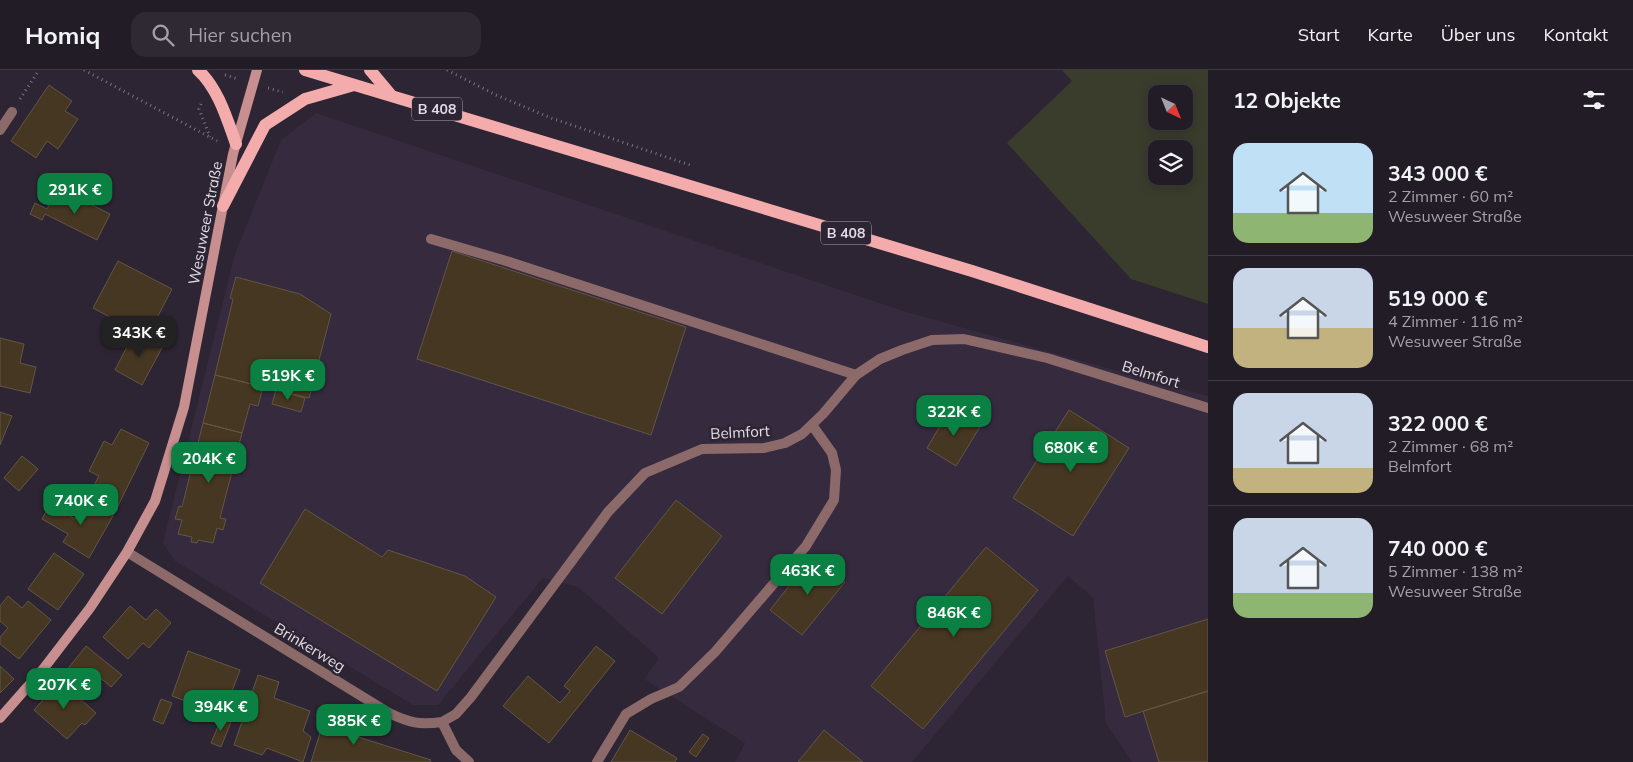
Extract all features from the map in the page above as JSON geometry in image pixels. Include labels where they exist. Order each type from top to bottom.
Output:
[{"type":"main road","points":[[198,70],[206,77],[225,113],[235,149]]},
{"type":"main road","name":"Wesuweer Straße","points":[[0,718],[44,668],[90,608],[126,552],[155,501],[171,455],[184,407],[235,149],[257,70]]},
{"type":"main road","name":"B 408","points":[[305,70],[972,271],[1208,347]]},
{"type":"main road","points":[[370,70],[391,95]]},
{"type":"main road","points":[[223,206],[265,125],[305,99],[355,85]]},
{"type":"street","points":[[0,130],[12,112]]},
{"type":"street","points":[[432,239],[503,260],[856,376]]},
{"type":"street","name":"Belmfort","points":[[442,722],[456,714],[471,697],[608,512],[644,473],[702,449],[764,448],[785,444],[802,434],[812,425],[856,376],[880,360],[902,350],[932,340],[964,339],[1046,358],[1208,408]]},
{"type":"street","points":[[597,762],[626,714],[651,699],[679,687],[715,652],[806,546],[834,500],[836,478],[832,453],[812,425]]},
{"type":"street","name":"Brinkerweg","points":[[126,552],[389,713],[408,722],[424,724],[442,722]]},
{"type":"street","points":[[442,722],[456,750],[469,762]]},
{"type":"path","points":[[12,112],[39,70]]},
{"type":"path","points":[[84,70],[235,149]]},
{"type":"shaded area","points":[[316,113],[903,311],[1208,396],[1208,762],[1132,762],[1106,723],[1093,598],[1068,576],[912,762],[735,762],[745,743],[644,679],[659,658],[578,587],[543,578],[438,705],[413,705],[175,561],[163,543],[235,254],[281,140]]},
{"type":"green space","points":[[1062,70],[1208,70],[1208,304],[1131,279],[1007,143],[1072,81]]},
{"type":"building","points":[[49,85],[72,101],[65,111],[78,119],[58,149],[47,141],[36,158],[11,141]]},
{"type":"building","points":[[55,194],[74,204],[78,198],[110,214],[97,240],[45,214],[42,220],[30,214],[35,203],[47,209]]},
{"type":"building","points":[[452,251],[686,327],[651,435],[417,359]]},
{"type":"building","points":[[118,261],[172,289],[147,337],[93,308]]},
{"type":"building","points":[[236,277],[300,294],[331,314],[309,398],[215,375],[233,299],[230,298]]},
{"type":"building","points":[[135,331],[163,346],[142,385],[115,370]]},
{"type":"building","points":[[0,338],[24,344],[20,363],[36,367],[30,393],[0,386]]},
{"type":"building","points":[[215,375],[263,387],[258,406],[250,404],[242,433],[203,423]]},
{"type":"building","points":[[276,390],[305,398],[301,412],[272,404]]},
{"type":"building","points":[[1069,410],[1129,448],[1073,536],[1013,498]]},
{"type":"building","points":[[949,411],[965,421],[969,414],[983,422],[956,466],[927,448]]},
{"type":"building","points":[[0,412],[12,416],[0,445]]},
{"type":"building","points":[[203,423],[242,433],[220,518],[226,519],[223,530],[217,528],[213,543],[198,540],[197,543],[191,542],[192,537],[178,534],[182,520],[175,519],[179,506],[182,507]]},
{"type":"building","points":[[121,429],[149,443],[114,514],[87,498],[99,476],[89,471],[104,441],[112,445]]},
{"type":"building","points":[[22,456],[38,469],[19,491],[4,478]]},
{"type":"building","points":[[87,498],[114,514],[89,558],[63,542],[68,534],[42,519],[50,505],[75,519]]},
{"type":"building","points":[[676,500],[722,536],[662,614],[615,578]]},
{"type":"building","points":[[305,509],[382,557],[388,550],[465,576],[496,597],[437,691],[260,583]]},
{"type":"building","points":[[986,547],[1038,590],[923,729],[871,686]]},
{"type":"building","points":[[54,553],[84,574],[58,610],[28,589]]},
{"type":"building","points":[[813,556],[845,582],[802,635],[770,610]]},
{"type":"building","points":[[8,596],[22,608],[28,601],[51,620],[19,659],[0,644],[0,637],[8,628],[0,621],[0,606]]},
{"type":"building","points":[[130,606],[146,620],[156,609],[171,623],[149,648],[143,643],[128,659],[103,637]]},
{"type":"building","points":[[1208,619],[1208,691],[1125,717],[1105,651]]},
{"type":"building","points":[[86,646],[122,675],[111,687],[96,674],[81,692],[62,676]]},
{"type":"building","points":[[596,646],[615,661],[549,743],[503,706],[528,676],[560,703],[570,691],[564,686]]},
{"type":"building","points":[[188,651],[240,670],[223,715],[172,696]]},
{"type":"building","points":[[0,666],[14,679],[0,693]]},
{"type":"building","points":[[258,675],[279,682],[274,698],[310,711],[303,731],[311,737],[303,762],[267,748],[262,755],[234,745]]},
{"type":"building","points":[[60,681],[96,713],[85,725],[82,723],[67,739],[34,710]]},
{"type":"building","points":[[1208,691],[1208,762],[1159,762],[1143,711]]},
{"type":"building","points":[[161,699],[172,703],[163,724],[153,720]]},
{"type":"building","points":[[326,714],[359,725],[355,736],[431,760],[430,762],[311,762]]},
{"type":"building","points":[[222,717],[231,722],[221,747],[211,743]]},
{"type":"building","points":[[630,730],[677,758],[675,762],[611,762]]},
{"type":"building","points":[[824,730],[863,762],[798,762]]},
{"type":"building","points":[[703,734],[709,738],[696,757],[689,752]]}]
